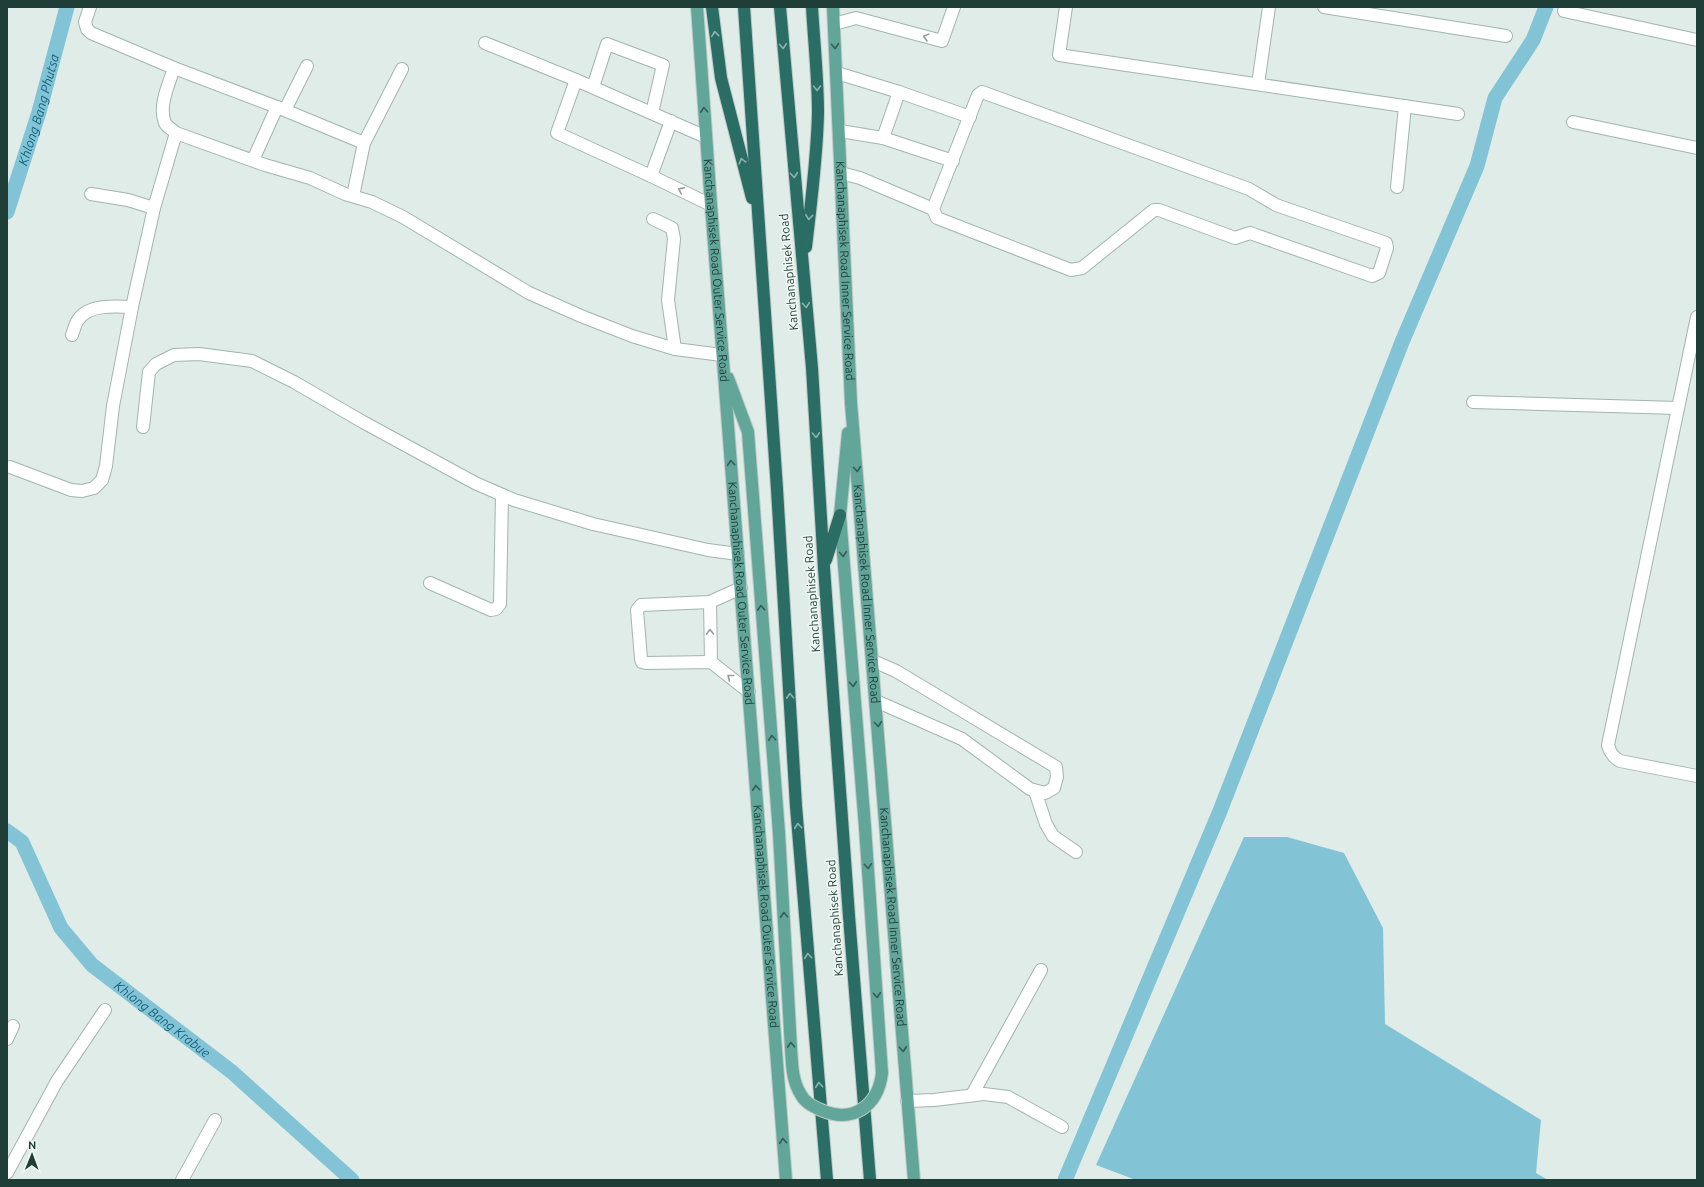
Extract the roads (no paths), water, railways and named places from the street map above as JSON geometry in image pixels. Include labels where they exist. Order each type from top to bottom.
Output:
[{"type":"highway","points":[[712,7],[721,78],[759,226]]},
{"type":"highway","points":[[744,7],[777,489],[796,806],[827,1180]]},
{"type":"highway","name":"Kanchanaphisek Road","points":[[780,7],[812,368],[824,568],[870,1180]]},
{"type":"highway","points":[[803,275],[818,114],[812,7]]},
{"type":"highway","points":[[824,568],[840,515]]},
{"type":"main road","name":"Kanchanaphisek Road Outer Service Road","points":[[697,7],[722,358],[786,1180]]},
{"type":"main road","name":"Kanchanaphisek Road Inner Service Road","points":[[833,7],[840,131],[851,404],[914,1180]]},
{"type":"main road","points":[[722,358],[748,432],[779,833],[794,1079],[806,1102],[828,1113],[840,1115],[860,1111],[870,1104],[881,1084],[882,1073],[865,827],[840,515],[851,404]]},
{"type":"street","points":[[90,7],[85,22],[87,29],[91,33],[174,68],[281,108],[364,143]]},
{"type":"street","points":[[834,24],[856,13],[942,41],[954,7]]},
{"type":"street","points":[[1066,7],[1059,55],[1458,114]]},
{"type":"street","points":[[1258,84],[1269,7]]},
{"type":"street","points":[[1324,7],[1506,36]]},
{"type":"street","points":[[1564,11],[1697,40]]},
{"type":"street","points":[[485,43],[593,87],[706,136]]},
{"type":"street","points":[[593,87],[607,44],[664,65],[652,113]]},
{"type":"street","points":[[253,160],[281,108],[307,66]]},
{"type":"street","points":[[174,68],[162,112],[165,124],[176,133],[264,165],[310,178],[353,196],[372,202],[403,217],[529,293],[632,336],[675,349],[722,358]]},
{"type":"street","points":[[353,196],[364,143],[402,68]]},
{"type":"street","points":[[837,73],[899,92],[970,117]]},
{"type":"street","points":[[576,80],[556,133],[711,205]]},
{"type":"street","points":[[883,138],[899,92]]},
{"type":"street","points":[[841,173],[860,178],[933,209],[937,218],[1071,270],[1082,268],[1154,210],[1159,210],[1235,238],[1250,233],[1372,276],[1379,273],[1387,248],[1386,243],[1276,205],[1249,189],[982,92],[978,94],[933,209]]},
{"type":"street","points":[[1397,187],[1405,106]]},
{"type":"street","points":[[651,176],[671,121]]},
{"type":"street","points":[[1573,122],[1697,148]]},
{"type":"street","points":[[840,131],[883,138],[953,161]]},
{"type":"street","points":[[10,468],[71,490],[82,492],[94,488],[102,480],[106,466],[113,406],[132,307],[154,208],[176,133]]},
{"type":"street","points":[[91,194],[128,200],[154,208]]},
{"type":"street","points":[[653,219],[672,228],[674,239],[668,300],[675,349]]},
{"type":"street","points":[[72,335],[78,319],[93,309],[113,306],[132,307]]},
{"type":"street","points":[[1697,317],[1692,364],[1678,408],[1608,745],[1610,752],[1620,761],[1697,776]]},
{"type":"street","points":[[143,427],[150,372],[153,367],[160,362],[172,356],[198,354],[252,361],[294,382],[363,422],[468,479],[514,500],[594,524],[708,550],[738,554]]},
{"type":"street","points":[[1473,402],[1678,408]]},
{"type":"street","points":[[430,583],[491,610],[496,609],[500,604],[502,495]]},
{"type":"street","points":[[741,588],[710,602],[642,604],[637,610],[642,662],[710,662],[749,692]]},
{"type":"street","points":[[710,602],[710,662]]},
{"type":"street","points":[[873,661],[896,671],[1056,767],[1057,777],[1054,788],[1045,793],[1030,789],[962,739],[876,701]]},
{"type":"street","points":[[1035,791],[1046,824],[1053,836],[1076,852]]},
{"type":"street","points":[[972,1095],[1041,970]]},
{"type":"street","points":[[7,1173],[57,1081],[105,1010]]},
{"type":"street","points":[[7,1040],[13,1026]]},
{"type":"street","points":[[908,1100],[934,1100],[984,1094],[1008,1097],[1062,1127]]},
{"type":"street","points":[[182,1180],[215,1120]]},
{"type":"water","points":[[1244,837],[1287,837],[1344,853],[1383,928],[1385,1024],[1541,1120],[1536,1173],[1548,1180],[1136,1180],[1096,1165]]},
{"type":"waterway","name":"Khlong Bang Phutsa","points":[[7,212],[39,112],[67,7]]},
{"type":"waterway","points":[[1065,1180],[1220,811],[1402,342],[1477,166],[1495,98],[1533,40],[1546,7]]},
{"type":"waterway","name":"Khlong Bang Krabue","points":[[7,831],[22,842],[61,928],[92,965],[232,1072],[352,1180]]}]
